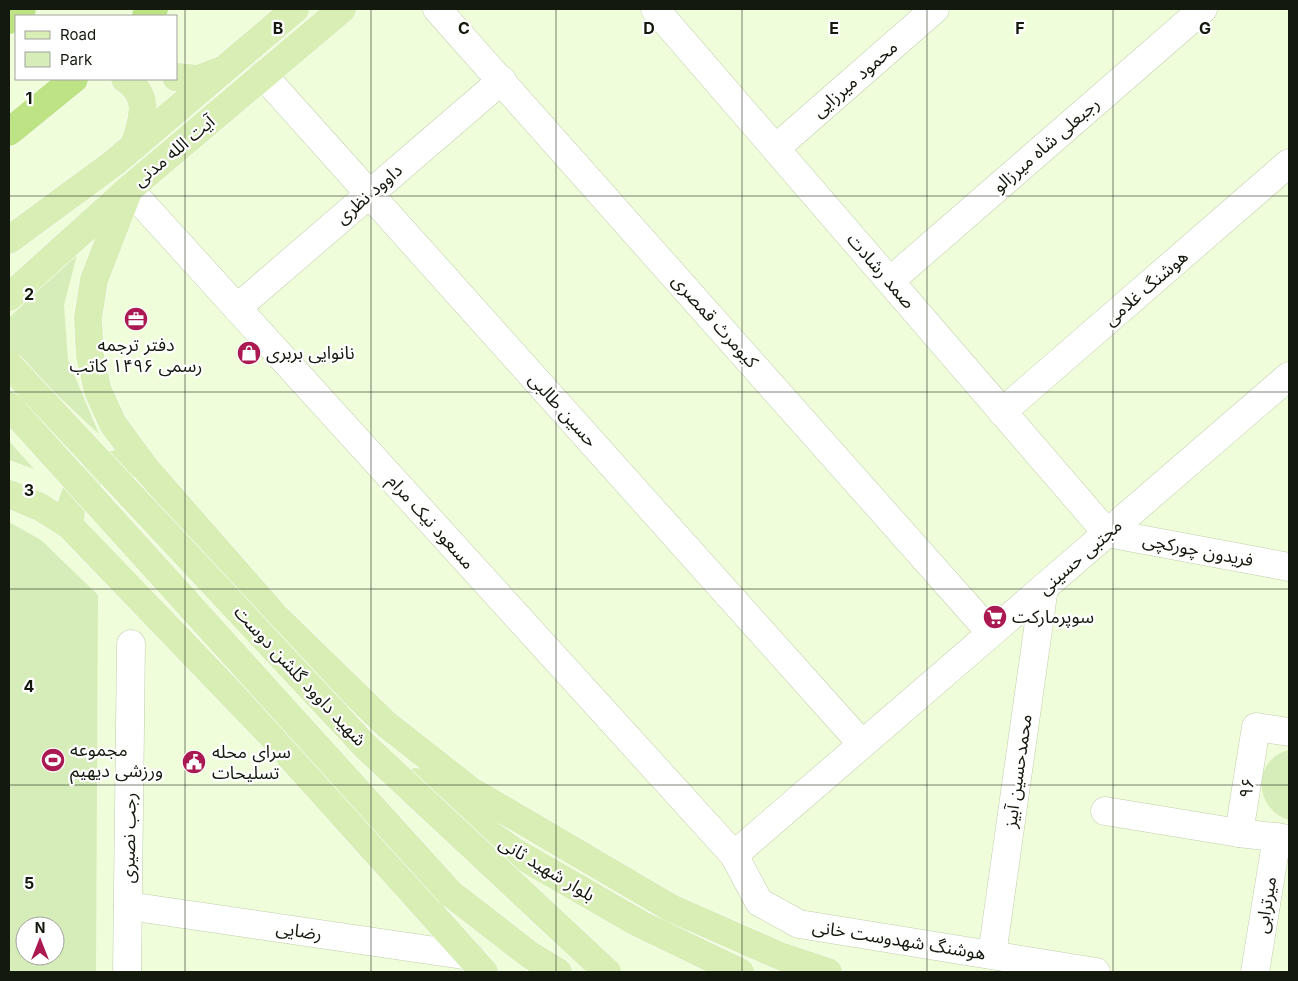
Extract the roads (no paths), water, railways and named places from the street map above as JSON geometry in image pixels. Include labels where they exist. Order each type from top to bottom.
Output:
[{"type":"highway","points":[[9,20],[22,9]]},
{"type":"highway","points":[[9,132],[73,80]]},
{"type":"main road","name":"آیت الله مدنی","points":[[9,240],[115,162],[295,9]]},
{"type":"main road","name":"آیت الله مدنی","points":[[9,297],[129,189],[342,9]]},
{"type":"main road","points":[[178,77],[198,79],[225,68]]},
{"type":"main road","points":[[126,80],[140,95],[144,115],[134,146]]},
{"type":"main road","points":[[129,189],[94,280],[88,318],[90,356],[98,391],[113,424],[147,470],[275,616],[386,724],[470,790],[671,908],[780,956],[828,972]]},
{"type":"main road","name":"شهید داوود گلشن دوست","points":[[9,365],[365,746],[607,972]]},
{"type":"main road","name":"شهید داوود گلشن دوست","points":[[9,406],[523,972]]},
{"type":"main road","points":[[70,526],[72,502],[83,483],[97,470],[111,465],[122,464],[147,470]]},
{"type":"main road","points":[[9,494],[40,507],[70,526],[269,733],[477,964]]},
{"type":"main road","name":"بلوار شهید ثانی","points":[[365,746],[515,852],[640,924],[740,972]]},
{"type":"main road","points":[[450,893],[530,955],[558,972]]},
{"type":"street","name":"کیومرث قمصری","points":[[437,9],[991,633]]},
{"type":"street","name":"محمود میرزایی","points":[[776,148],[935,9]]},
{"type":"street","name":"رجبعلی شاه میرزالو","points":[[890,281],[1203,9]]},
{"type":"street","name":"صمد رشادت","points":[[660,10],[1107,533]]},
{"type":"street","name":"حسین طالبی","points":[[263,75],[862,744]]},
{"type":"street","name":"داوود نظری","points":[[237,308],[502,80]]},
{"type":"street","name":"هوشنگ غلامی","points":[[1002,412],[1289,163]]},
{"type":"street","name":"مسعود نیک مرام","points":[[129,189],[734,855]]},
{"type":"street","name":"مجتبی حسینی","points":[[734,855],[1289,376]]},
{"type":"street","name":"فریدون چورکچی","points":[[1107,533],[1289,567]]},
{"type":"street","name":"محمدحسین آبیز","points":[[992,955],[1044,587]]},
{"type":"street","name":"رجب نصیری","points":[[127,972],[132,644]]},
{"type":"street","name":"۹۶","points":[[1240,833],[1256,727],[1289,732]]},
{"type":"street","points":[[1105,811],[1240,833],[1283,838]]},
{"type":"street","name":"میرترابی","points":[[1255,972],[1283,838]]},
{"type":"street","name":"هوشنگ شهدوست خانی","points":[[734,855],[759,902],[799,924],[1096,972]]},
{"type":"street","name":"رضایی","points":[[128,906],[477,964]]},
{"type":"place","name":"دفتر ترجمه رسمی ۱۴۹۶ کاتب","points":[[136,319]]},
{"type":"place","name":"نانوایی بربری","points":[[249,353]]},
{"type":"place","name":"سوپرمارکت","points":[[995,617]]},
{"type":"place","name":"مجموعه ورزشی دیهیم","points":[[53,760]]},
{"type":"place","name":"سرای محله تسلیحات","points":[[194,762]]}]
